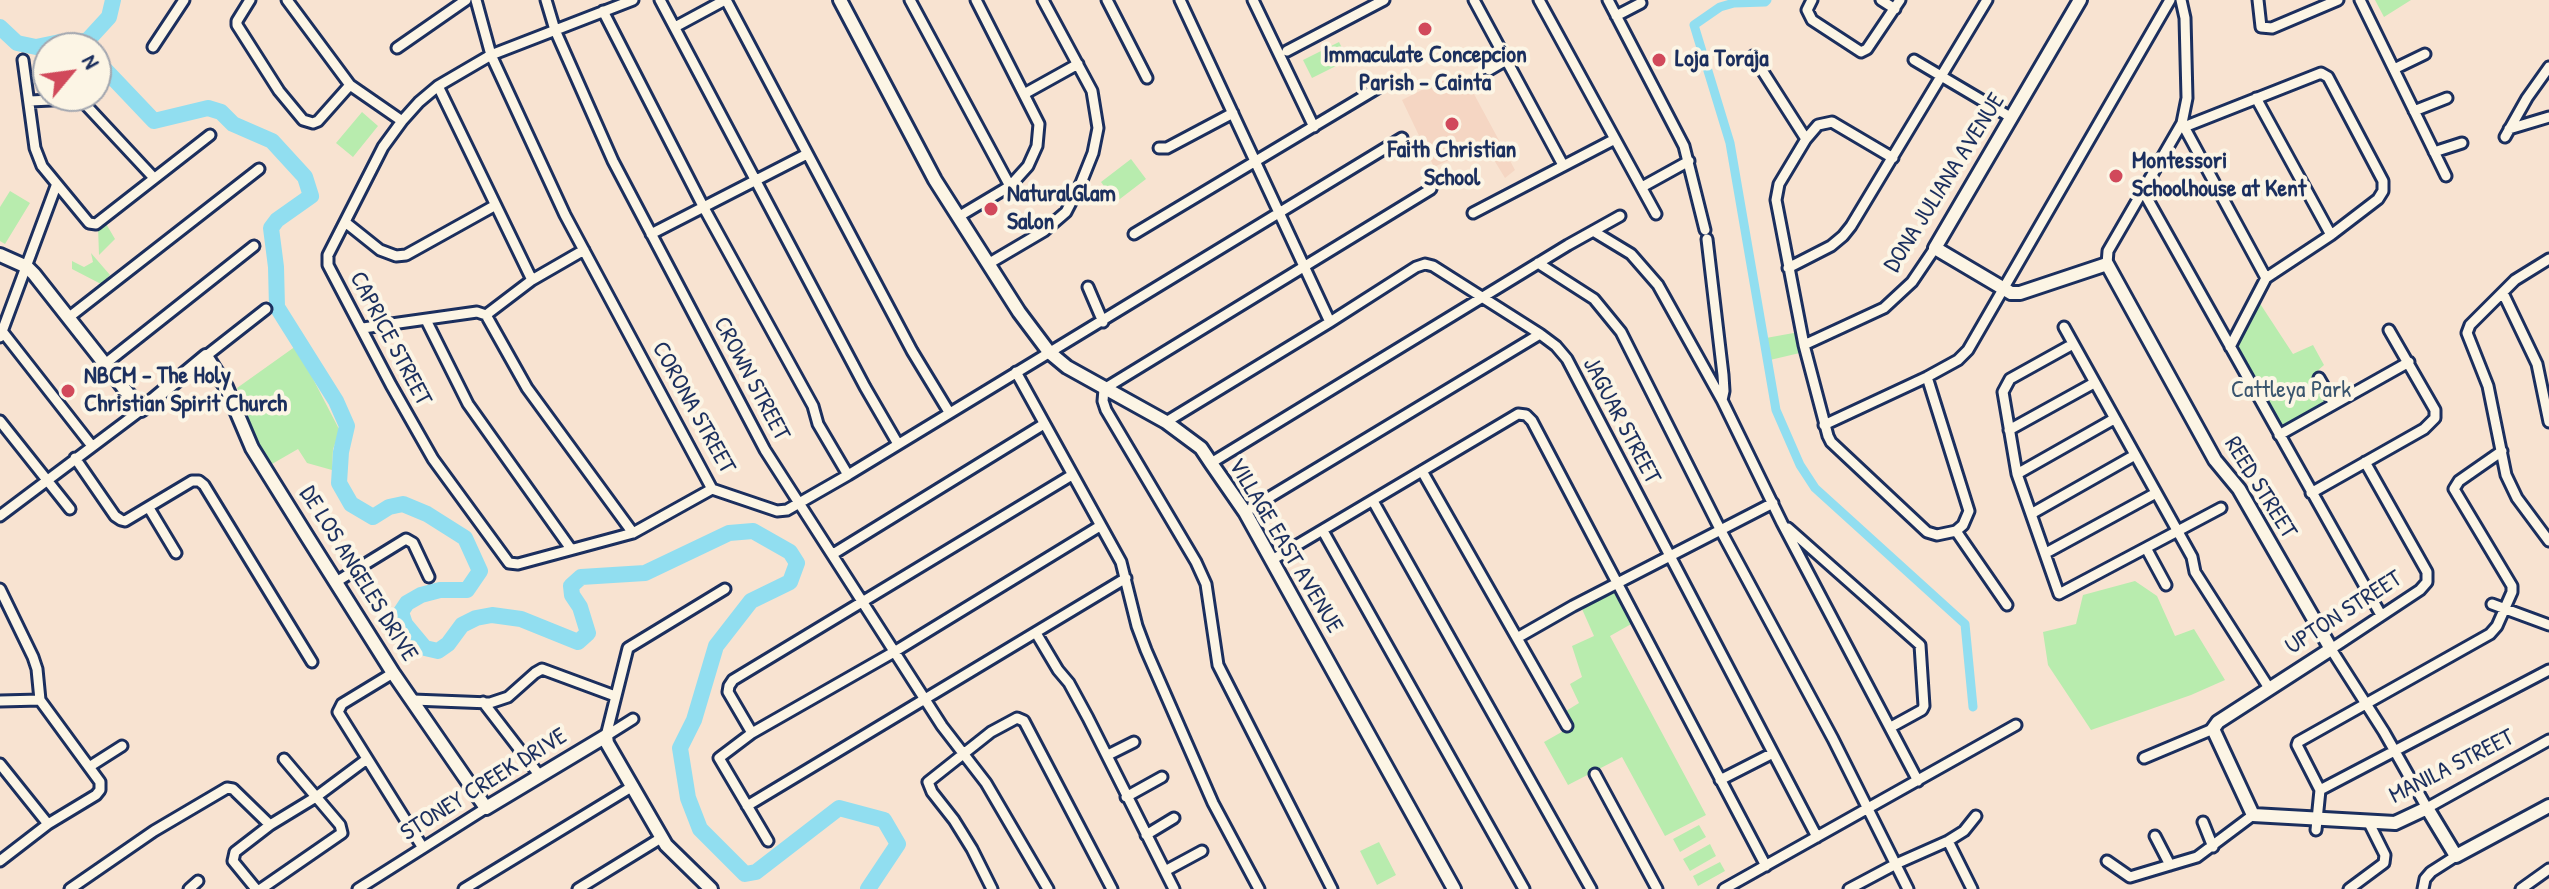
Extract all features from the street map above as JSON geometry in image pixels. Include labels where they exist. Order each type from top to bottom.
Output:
[{"type":"street","points":[[153,47],[184,0]]},
{"type":"street","points":[[250,0],[237,25],[279,91],[303,120],[318,121],[350,85]]},
{"type":"street","points":[[287,0],[350,85],[402,121]]},
{"type":"street","points":[[397,48],[466,0]]},
{"type":"street","name":"CORONA STREET","points":[[476,0],[491,55],[565,215],[712,489],[777,511],[787,510],[848,475],[1402,138]]},
{"type":"street","name":"CROWN STREET","points":[[546,0],[555,30],[613,161],[765,450],[942,726],[1008,817],[1048,889]]},
{"type":"street","name":"CAPRICE STREET","points":[[633,0],[491,55],[438,86],[402,121],[383,147],[328,255],[328,265],[433,459],[509,563],[518,564],[633,533],[712,489]]},
{"type":"street","points":[[660,0],[898,444]]},
{"type":"street","points":[[675,27],[726,0],[912,351],[949,412]]},
{"type":"street","name":"VILLAGE EAST AVENUE","points":[[840,0],[935,180],[1019,312],[1049,352],[1067,367],[1166,422],[1201,448],[1245,512],[1454,889]]},
{"type":"street","points":[[910,0],[1010,186]]},
{"type":"street","points":[[958,217],[1010,186],[1028,166],[1037,146],[1039,124],[976,0]]},
{"type":"street","points":[[988,264],[1044,231],[1066,212],[1093,153],[1098,128],[1092,91],[1043,0]]},
{"type":"street","points":[[1107,0],[1147,78]]},
{"type":"street","points":[[1180,0],[1330,322]]},
{"type":"street","points":[[1253,0],[1314,127]]},
{"type":"street","points":[[1287,51],[1384,0]]},
{"type":"street","points":[[1474,0],[1563,165]]},
{"type":"street","points":[[1539,0],[1656,214]]},
{"type":"street","points":[[1608,0],[1689,161],[1706,235],[1723,375],[1722,400]]},
{"type":"street","points":[[1812,0],[1807,10],[1812,20],[1858,52],[1867,49],[1898,4],[1881,0]]},
{"type":"street","points":[[1788,268],[1831,246],[1843,236],[1987,0]]},
{"type":"street","name":"DONA JULIANA AVENUE","points":[[1804,345],[1884,308],[1912,282],[2080,0]]},
{"type":"street","points":[[1824,425],[1927,377],[1958,360],[1968,350],[2170,0]]},
{"type":"street","points":[[1935,248],[2011,293],[2020,293],[2107,264],[2108,251],[2183,125],[2187,98],[2185,18],[2181,0]]},
{"type":"street","points":[[2258,0],[2261,27],[2272,28],[2338,0]]},
{"type":"street","points":[[2360,0],[2446,176]]},
{"type":"street","points":[[1616,16],[1641,3]]},
{"type":"street","points":[[603,11],[704,208],[813,406],[818,424],[848,475]]},
{"type":"street","points":[[2394,69],[2425,54]]},
{"type":"street","points":[[1753,56],[1806,139]]},
{"type":"street","points":[[23,60],[35,148],[42,166],[89,223],[96,224],[210,135]]},
{"type":"street","points":[[1489,70],[1506,60]]},
{"type":"street","points":[[1914,60],[2012,118]]},
{"type":"street","points":[[1024,94],[1078,64]]},
{"type":"street","points":[[2549,67],[2507,133],[2549,117]]},
{"type":"street","points":[[2183,125],[2317,74],[2328,77],[2384,186],[2378,199],[2266,278],[2230,347]]},
{"type":"street","points":[[1134,234],[1386,83]]},
{"type":"street","points":[[438,86],[532,280]]},
{"type":"street","points":[[2256,98],[2331,235]]},
{"type":"street","points":[[2414,111],[2447,98]]},
{"type":"street","points":[[30,101],[73,99],[85,104],[154,178]]},
{"type":"street","points":[[1159,148],[1167,148],[1233,113]]},
{"type":"street","points":[[1893,158],[1832,122],[1818,125],[1779,184],[1776,200],[1804,345],[1831,442],[1927,532],[1937,535],[1956,531],[1963,525],[1969,511],[1927,377]]},
{"type":"street","points":[[2183,125],[2266,278]]},
{"type":"street","points":[[1473,213],[1615,139]]},
{"type":"street","points":[[2434,152],[2462,143]]},
{"type":"street","points":[[651,234],[807,154]]},
{"type":"street","points":[[1642,187],[1689,161]]},
{"type":"street","points":[[68,318],[259,169]]},
{"type":"street","points":[[56,186],[1,334],[92,446]]},
{"type":"street","points":[[1332,889],[1218,665],[1206,584],[1196,562],[1106,410],[1104,389],[1431,189]]},
{"type":"street","points":[[2143,191],[2381,615]]},
{"type":"street","points":[[345,222],[387,254],[406,255],[494,206]]},
{"type":"street","points":[[1211,463],[1620,216]]},
{"type":"street","points":[[1593,231],[1631,254],[1658,285],[1722,400],[1782,523],[1918,781]]},
{"type":"street","points":[[105,364],[254,246]]},
{"type":"street","points":[[486,315],[532,280],[584,250]]},
{"type":"street","points":[[0,255],[27,267],[141,410]]},
{"type":"street","points":[[2549,259],[2515,280],[2470,325],[2467,333],[2488,386],[2506,475],[2549,541]]},
{"type":"street","points":[[1538,263],[1594,299],[1621,332],[1908,889]]},
{"type":"street","name":"JAGUAR STREET","points":[[1166,422],[1425,264],[1433,266],[1540,334],[1567,359],[1817,837]]},
{"type":"street","name":"REED STREET","points":[[2107,264],[2215,460],[2239,489],[2331,649]]},
{"type":"street","points":[[1088,287],[1103,322]]},
{"type":"street","points":[[2503,293],[2537,364],[2549,422]]},
{"type":"street","points":[[0,516],[141,410],[266,309]]},
{"type":"street","points":[[363,328],[477,312],[486,315],[527,388],[633,533]]},
{"type":"street","points":[[426,320],[468,404],[571,549]]},
{"type":"street","points":[[2064,327],[2192,557],[2195,572],[2269,688]]},
{"type":"street","points":[[2311,493],[2424,429],[2435,418],[2435,410],[2389,330]]},
{"type":"street","points":[[1245,512],[1540,334]]},
{"type":"street","points":[[2073,344],[2010,379],[2003,392],[2017,474],[2059,594],[2221,508]]},
{"type":"street","name":"DE LOS ANGELES DRIVE","points":[[206,356],[226,387],[252,448],[393,673],[486,808]]},
{"type":"street","points":[[2279,435],[2409,362]]},
{"type":"street","points":[[1016,372],[1121,562],[1146,650],[1213,803],[1259,889]]},
{"type":"street","points":[[2319,378],[2334,404]]},
{"type":"street","points":[[2009,430],[2094,383]]},
{"type":"street","points":[[1272,560],[1518,414],[1526,415],[1619,584],[1766,866]]},
{"type":"street","points":[[2017,474],[2114,419]]},
{"type":"street","points":[[0,421],[70,509]]},
{"type":"street","points":[[833,554],[1044,424]]},
{"type":"street","points":[[2317,825],[2320,790],[2297,743],[2300,739],[2490,634],[2505,608],[2512,586],[2454,489],[2459,481],[2502,451]]},
{"type":"street","points":[[2031,514],[2135,455]]},
{"type":"street","points":[[75,458],[115,516],[125,521],[192,481],[204,485],[312,662]]},
{"type":"street","name":"UPTON STREET","points":[[2213,729],[2218,722],[2420,590],[2427,582],[2428,576],[2365,462]]},
{"type":"street","points":[[1422,471],[1567,726]]},
{"type":"street","points":[[752,733],[728,692],[730,683],[1072,475]]},
{"type":"street","points":[[2046,553],[2156,493]]},
{"type":"street","points":[[1373,501],[1591,889]]},
{"type":"street","points":[[1517,638],[1773,503]]},
{"type":"street","points":[[149,508],[176,553]]},
{"type":"street","points":[[1782,523],[1920,645],[1924,706],[1891,727]]},
{"type":"street","points":[[768,841],[719,758],[752,733],[894,652],[1100,526]]},
{"type":"street","points":[[1323,531],[1524,889]]},
{"type":"street","points":[[1956,531],[2007,605]]},
{"type":"street","points":[[336,582],[406,539],[413,543],[429,577]]},
{"type":"street","points":[[2146,548],[2166,585]]},
{"type":"street","points":[[747,806],[1126,578]]},
{"type":"street","points":[[711,889],[661,838],[607,743],[606,736],[626,651],[631,645],[725,589]]},
{"type":"street","points":[[0,591],[33,657],[40,700],[100,782],[96,795],[48,824],[0,861]]},
{"type":"street","points":[[2492,604],[2549,625]]},
{"type":"street","points":[[1036,633],[1069,683],[1108,755],[1126,797],[1174,889]]},
{"type":"street","points":[[2331,649],[2456,856]]},
{"type":"street","points":[[413,700],[490,703],[508,697],[542,669],[615,696]]},
{"type":"street","points":[[2320,790],[2549,670]]},
{"type":"street","points":[[393,673],[342,704],[338,712],[423,848]]},
{"type":"street","points":[[0,701],[40,700]]},
{"type":"street","points":[[483,702],[540,776]]},
{"type":"street","name":"STONEY CREEK DRIVE","points":[[358,889],[633,719]]},
{"type":"street","points":[[992,889],[954,820],[928,785],[930,780],[964,753],[1012,719],[1024,721],[1112,889]]},
{"type":"street","points":[[1724,889],[2016,725]]},
{"type":"street","points":[[2107,861],[2132,877],[2197,857],[2253,815],[2213,729],[2144,758]]},
{"type":"street","name":"MANILA STREET","points":[[2253,815],[2317,825],[2401,822],[2549,740]]},
{"type":"street","points":[[1108,755],[1134,742]]},
{"type":"street","points":[[89,767],[122,746]]},
{"type":"street","points":[[1720,780],[1773,753]]},
{"type":"street","points":[[284,759],[316,797],[340,825],[342,833],[258,889],[233,861],[233,855],[270,825],[316,797],[367,759]]},
{"type":"street","points":[[0,764],[48,824]]},
{"type":"street","points":[[1595,774],[1657,889]]},
{"type":"street","points":[[1126,797],[1162,777]]},
{"type":"street","points":[[464,889],[633,786]]},
{"type":"street","points":[[70,889],[154,831],[227,788],[233,789],[270,825]]},
{"type":"street","points":[[2423,889],[2425,879],[2431,872],[2549,806]]},
{"type":"street","points":[[1849,889],[1948,841],[1964,831],[1976,816]]},
{"type":"street","points":[[1146,835],[1174,818]]},
{"type":"street","points":[[2203,822],[2213,847]]},
{"type":"street","points":[[2349,889],[2384,863],[2385,855],[2369,823]]},
{"type":"street","points":[[2155,836],[2170,865]]},
{"type":"street","points":[[578,889],[661,838]]},
{"type":"street","points":[[1948,841],[1972,889]]},
{"type":"street","points":[[1165,871],[1202,851]]},
{"type":"street","points":[[2521,889],[2549,869]]},
{"type":"street","points":[[189,889],[198,881]]},
{"type":"shaded area","name":"Faith Christian School","points":[[1461,70],[1515,170],[1505,178],[1488,150],[1479,156],[1473,149],[1434,167],[1402,100]]},
{"type":"green space","points":[[2375,0],[2411,0],[2384,17]]},
{"type":"green space","points":[[1339,42],[1348,60],[1312,78],[1303,60]]},
{"type":"green space","points":[[362,112],[378,126],[353,157],[336,143]]},
{"type":"green space","points":[[1131,159],[1146,179],[1116,202],[1101,182]]},
{"type":"green space","points":[[10,191],[30,203],[5,244],[0,241],[0,207]]},
{"type":"green space","points":[[105,222],[115,239],[99,255],[98,226]]},
{"type":"green space","points":[[91,253],[110,275],[101,284],[72,269],[72,261],[84,267],[93,262]]},
{"type":"green space","name":"Cattleya Park","points":[[2259,302],[2293,354],[2313,345],[2324,365],[2314,374],[2330,404],[2280,432],[2235,348]]},
{"type":"green space","points":[[1799,332],[1804,352],[1770,360],[1766,338]]},
{"type":"green space","points":[[296,346],[340,431],[333,449],[332,470],[307,463],[298,449],[272,464],[258,442],[237,388]]},
{"type":"green space","points":[[2135,581],[2157,596],[2175,636],[2194,629],[2225,680],[2091,730],[2048,665],[2043,632],[2076,624],[2083,595]]},
{"type":"green space","points":[[1617,591],[1633,623],[1610,636],[1706,815],[1665,836],[1622,757],[1568,785],[1544,742],[1574,725],[1566,711],[1579,703],[1570,684],[1582,677],[1572,646],[1594,636],[1582,609]]},
{"type":"green space","points":[[1699,825],[1706,837],[1680,852],[1673,839]]},
{"type":"green space","points":[[1379,842],[1396,875],[1377,885],[1360,851]]},
{"type":"green space","points":[[1710,844],[1716,856],[1690,871],[1683,859]]},
{"type":"green space","points":[[1720,862],[1725,871],[1698,886],[1693,876]]},
{"type":"waterway","points":[[95,32],[109,17],[113,0]]},
{"type":"waterway","points":[[1767,0],[1720,7],[1694,25],[1730,143],[1776,410],[1800,465],[1815,488],[1965,624],[1973,707]]},
{"type":"waterway","points":[[0,27],[17,43],[32,46]]},
{"type":"waterway","points":[[112,77],[154,121],[208,108],[221,112],[233,124],[272,141],[305,177],[311,196],[277,220],[271,228],[277,307],[336,401],[347,426],[339,483],[351,504],[373,517],[389,507],[403,504],[427,514],[465,538],[480,571],[467,590],[440,590],[407,603],[401,612],[405,624],[425,648],[438,651],[448,644],[462,625],[492,615],[521,619],[578,642],[588,633],[580,607],[572,595],[571,586],[581,577],[645,573],[729,533],[753,531],[790,552],[797,563],[790,582],[751,601],[716,646],[694,720],[680,748],[688,798],[700,829],[745,874],[756,872],[839,808],[884,820],[898,844],[868,889]]},
{"type":"place","name":"Immaculate Concepcion Parish - Cainta","points":[[1425,29]]},
{"type":"place","name":"Loja Toraja","points":[[1659,60]]},
{"type":"place","name":"Faith Christian School","points":[[1452,124]]},
{"type":"place","name":"Montessori Schoolhouse at Kent","points":[[2116,176]]},
{"type":"place","name":"NaturalGlam Salon","points":[[991,209]]},
{"type":"place","name":"NBCM - The Holy Christian Spirit Church","points":[[68,391]]}]
